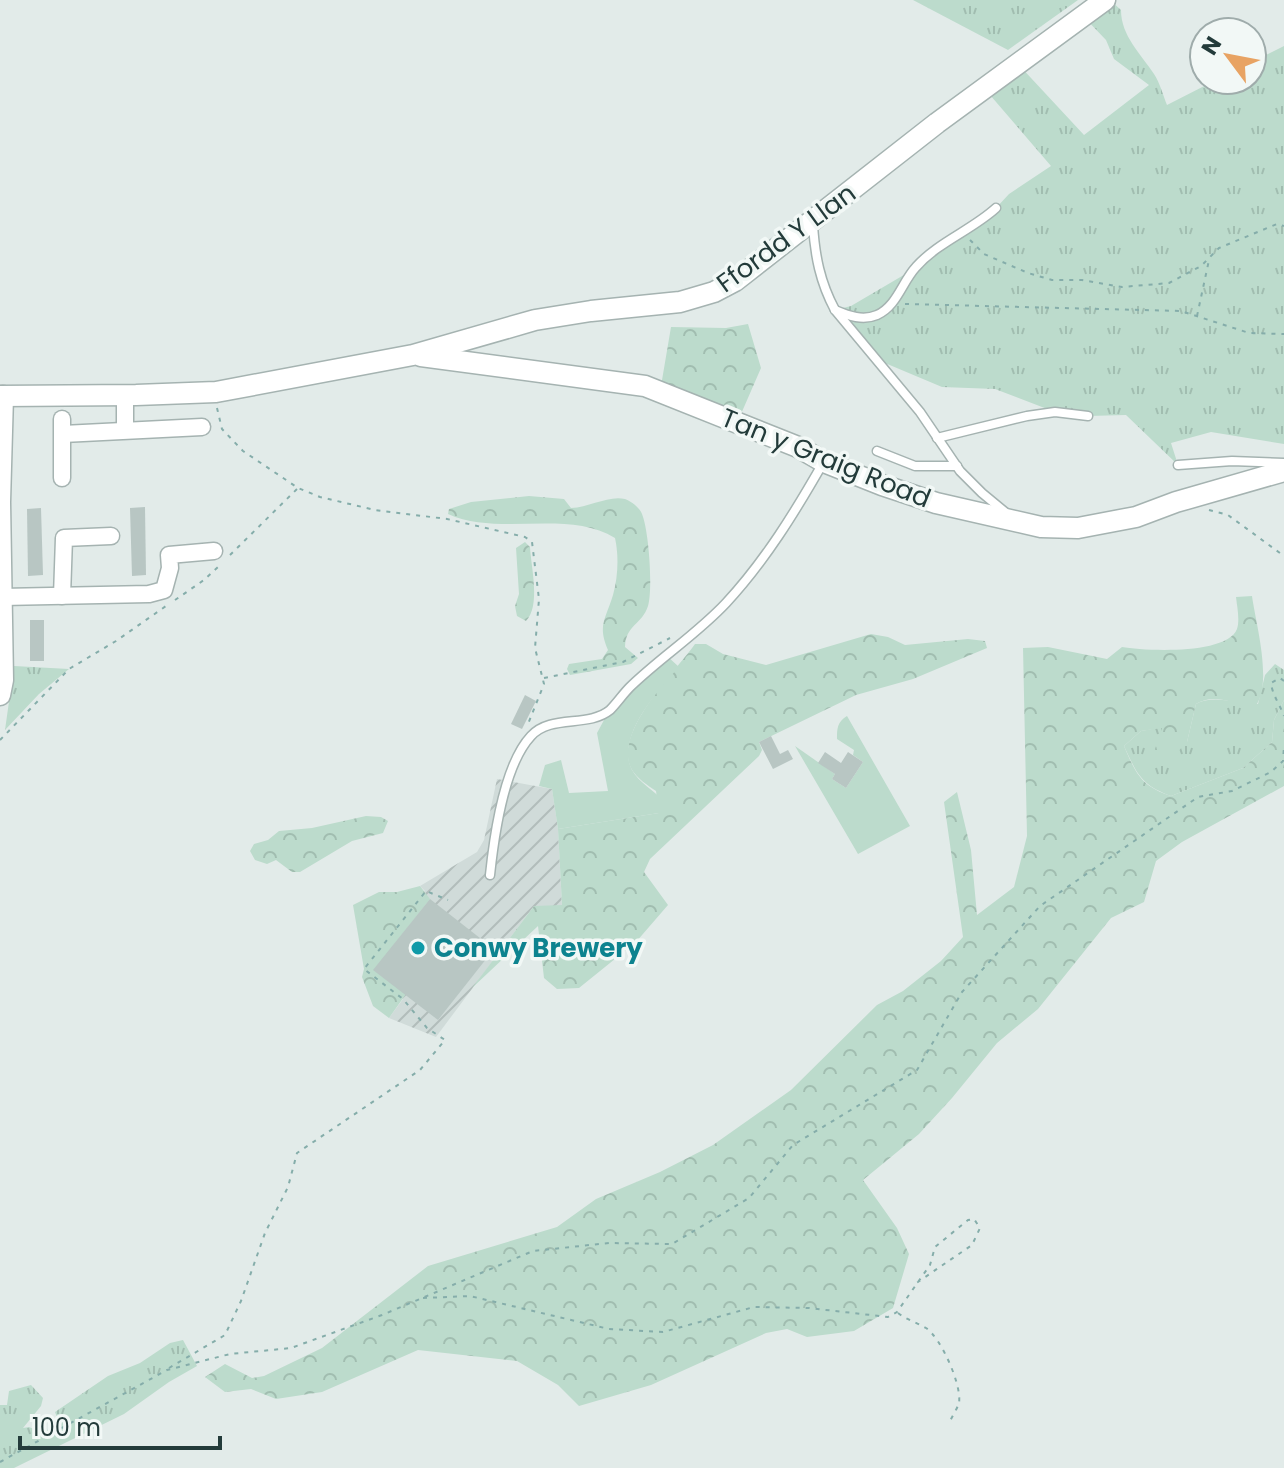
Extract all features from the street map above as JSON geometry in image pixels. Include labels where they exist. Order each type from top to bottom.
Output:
[{"type":"street","name":"Ffordd Y Llan","points":[[413,355],[535,320],[680,302],[714,292],[735,281],[937,123],[1105,0]]},
{"type":"street","points":[[0,695],[3,680],[0,543],[2,396],[213,392],[413,355]]},
{"type":"street","name":"Tan y Graig Road","points":[[413,355],[645,386],[798,447],[824,462],[936,503],[1041,527],[1078,528],[1136,517],[1176,502],[1284,471]]},
{"type":"street","points":[[125,395],[125,429]]},
{"type":"street","points":[[62,478],[62,427],[202,427]]},
{"type":"street","points":[[62,596],[64,538],[102,531]]},
{"type":"street","points":[[2,597],[149,594],[164,590],[170,568],[169,555],[206,557]]},
{"type":"lane","points":[[835,310],[864,318],[878,315],[891,304],[921,262],[996,208]]},
{"type":"lane","points":[[812,220],[815,256],[825,291],[835,310],[920,412],[957,466],[982,493],[1019,522]]},
{"type":"lane","points":[[937,438],[1027,416],[1055,412],[1088,416]]},
{"type":"lane","points":[[877,451],[915,466],[957,466]]},
{"type":"lane","points":[[1178,465],[1232,461],[1284,463]]},
{"type":"lane","points":[[490,875],[506,785],[531,736],[551,725],[600,716],[727,602],[766,554],[824,462]]},
{"type":"path","points":[[963,234],[984,254],[1028,273],[1052,280],[1082,280],[1122,287],[1169,283],[1201,266],[1219,248],[1282,224]]},
{"type":"path","points":[[1197,317],[1209,258]]},
{"type":"path","points":[[891,304],[1181,311],[1249,333],[1284,334]]},
{"type":"path","points":[[213,392],[222,429],[243,451],[298,488],[320,497],[375,510],[447,519],[525,537],[532,542],[539,599],[535,648],[544,684],[523,734]]},
{"type":"path","points":[[0,740],[69,669],[116,641],[204,580],[298,488]]},
{"type":"path","points":[[1202,508],[1228,515],[1284,554]]},
{"type":"path","points":[[542,678],[623,662],[683,631],[689,637]]},
{"type":"path","points":[[1284,681],[1280,678],[1271,683],[1284,716]]},
{"type":"path","points":[[167,1370],[230,1354],[291,1348],[533,1251],[609,1243],[672,1244],[749,1198],[793,1145],[917,1070],[962,992],[1040,906],[1198,797],[1232,791],[1271,772],[1283,761],[1284,746]]},
{"type":"path","points":[[0,1462],[225,1335],[241,1301],[265,1233],[288,1187],[297,1153],[420,1070],[445,1040],[427,1028],[403,999],[364,969],[426,891],[448,900]]},
{"type":"path","points":[[422,1298],[470,1296],[609,1329],[663,1332],[754,1307],[809,1308],[888,1317],[897,1312],[915,1284],[930,1265],[935,1247],[968,1220],[978,1222],[980,1228],[972,1245],[915,1284]]},
{"type":"path","points":[[897,1312],[908,1322],[927,1328],[943,1350],[959,1394],[959,1404],[950,1421]]},
{"type":"shaded area","points":[[497,779],[552,789],[558,829],[562,906],[534,906],[436,1037],[389,1018],[403,999],[364,969],[425,891],[420,886],[477,852],[484,840]]},
{"type":"green space","points":[[913,0],[1078,0],[1008,50]]},
{"type":"green space","points":[[1110,0],[1121,10],[1124,28],[1156,78],[1167,105],[1188,94],[1268,96],[1268,54],[1284,46],[1284,444],[1211,432],[1171,443],[1178,465],[1126,415],[1088,416],[1055,412],[995,389],[942,387],[873,358],[835,310],[851,306],[914,269],[996,208],[1009,194],[1051,166],[984,88],[1018,64],[1084,135],[1149,85],[1114,59],[1106,40],[1083,16]]},
{"type":"green space","points":[[748,324],[761,368],[741,414],[661,386],[671,327],[726,328]]},
{"type":"green space","points":[[529,496],[564,499],[571,508],[625,499],[641,512],[648,546],[649,598],[645,612],[626,639],[625,647],[638,658],[631,664],[570,675],[567,669],[569,664],[602,659],[608,650],[603,628],[616,581],[615,538],[576,525],[489,523],[448,514],[449,509],[471,502]]},
{"type":"green space","points":[[525,542],[530,547],[534,586],[533,606],[526,621],[517,616],[515,606],[519,594],[516,548]]},
{"type":"green space","points":[[1252,596],[1263,673],[1259,701],[1252,710],[1216,699],[1196,704],[1187,742],[1169,761],[1159,760],[1155,749],[1162,728],[1141,731],[1124,746],[1141,778],[1153,788],[1171,796],[1243,768],[1272,742],[1274,720],[1284,700],[1284,786],[1182,842],[1156,861],[1144,902],[1111,918],[1038,1009],[997,1043],[919,1134],[863,1180],[897,1228],[909,1254],[893,1308],[854,1331],[807,1337],[787,1329],[766,1333],[651,1385],[579,1406],[558,1385],[517,1361],[418,1350],[322,1392],[276,1399],[251,1389],[225,1392],[205,1377],[225,1364],[252,1378],[264,1376],[322,1348],[428,1266],[557,1227],[596,1199],[713,1145],[791,1090],[877,1005],[903,991],[941,961],[963,937],[944,802],[957,792],[971,850],[977,915],[1014,887],[1027,836],[1023,648],[1048,647],[1107,659],[1122,647],[1166,650],[1202,647],[1230,637],[1238,625],[1236,597]]},
{"type":"green space","points":[[871,634],[905,645],[968,639],[985,641],[987,648],[913,679],[856,695],[759,742],[762,750],[759,756],[650,859],[644,872],[668,905],[636,942],[579,988],[557,989],[544,978],[538,926],[472,988],[534,906],[562,905],[558,829],[659,813],[656,791],[632,770],[628,755],[630,739],[648,704],[695,644],[706,644],[723,654],[766,665]]},
{"type":"green space","points":[[667,656],[679,667],[642,714],[629,743],[628,757],[635,775],[663,801],[659,813],[558,829],[552,789],[539,786],[545,765],[561,760],[569,793],[608,791],[597,733],[610,709]]},
{"type":"green space","points":[[1275,664],[1284,670],[1284,700],[1274,720],[1272,742],[1243,768],[1171,796],[1146,783],[1124,746],[1141,731],[1163,727],[1187,742],[1196,704],[1203,701],[1258,704],[1265,675]]},
{"type":"green space","points":[[14,666],[69,669],[39,694],[5,730]]},
{"type":"green space","points":[[847,716],[910,826],[858,854],[795,746],[835,774],[832,779],[846,788],[863,762],[853,755],[854,750],[837,739],[838,726]]},
{"type":"green space","points":[[366,816],[388,821],[383,833],[352,841],[300,872],[292,872],[276,860],[267,864],[255,860],[250,851],[254,844],[268,840],[279,831],[312,828]]},
{"type":"green space","points":[[420,886],[430,899],[374,970],[406,994],[389,1018],[373,1006],[362,977],[364,969],[353,905],[379,892],[397,892]]},
{"type":"green space","points":[[183,1340],[197,1366],[124,1414],[14,1468],[0,1468],[0,1405],[7,1405],[9,1391],[31,1385],[43,1398],[41,1406],[23,1428],[44,1433],[58,1420],[55,1412],[108,1376],[140,1363],[170,1343]]},
{"type":"building","points":[[145,507],[146,575],[132,576],[130,508]]},
{"type":"building","points":[[41,508],[43,575],[28,576],[27,509]]},
{"type":"building","points":[[30,620],[44,620],[44,661],[30,661]]},
{"type":"building","points":[[525,695],[536,701],[522,729],[511,724]]},
{"type":"building","points":[[771,736],[780,754],[788,750],[793,759],[773,769],[759,742]]},
{"type":"building","points":[[825,752],[841,763],[848,752],[863,762],[846,788],[832,779],[835,774],[818,763]]},
{"type":"building","points":[[430,899],[494,949],[438,1020],[373,970]]},
{"type":"place","name":"Conwy Brewery","points":[[418,948]]}]
